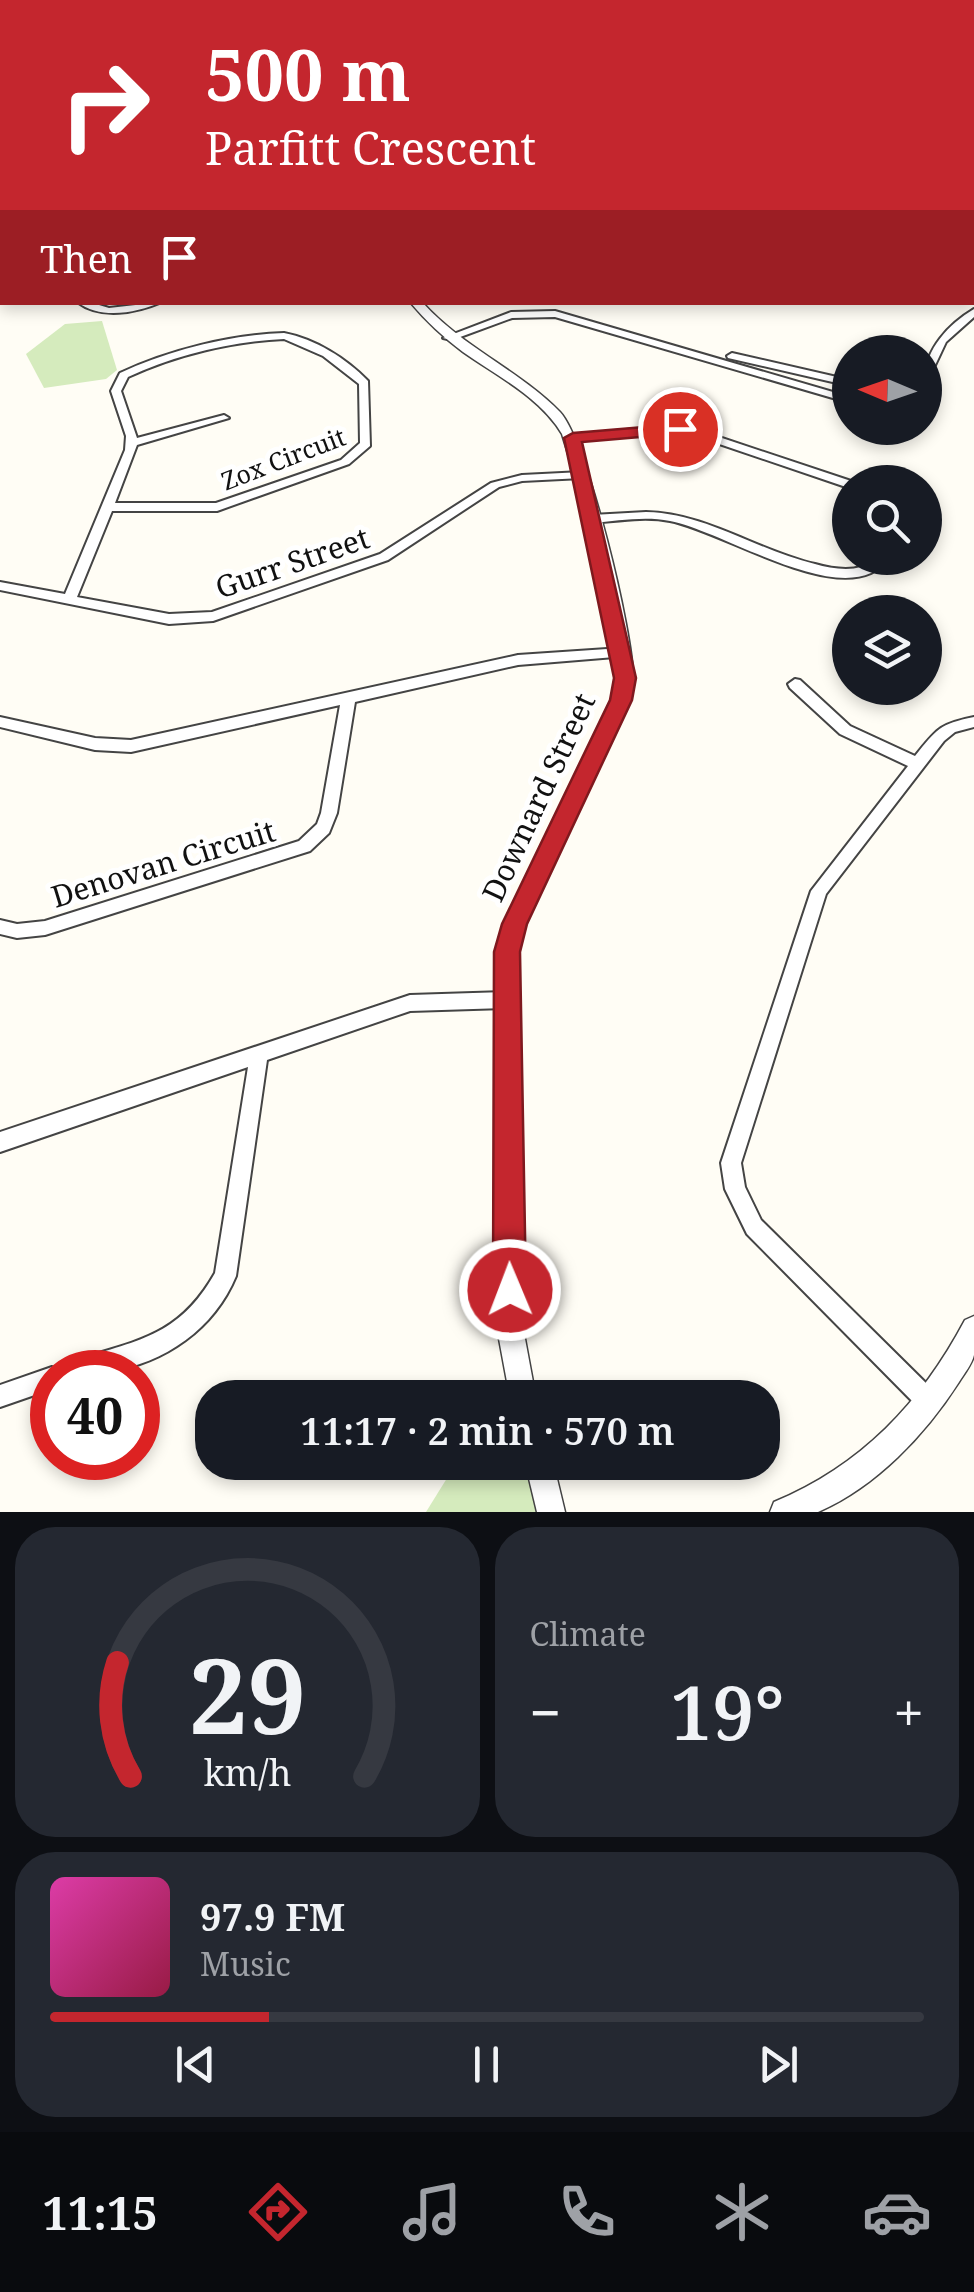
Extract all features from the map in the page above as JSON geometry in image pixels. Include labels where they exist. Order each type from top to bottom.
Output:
[{"type":"street","points":[[85,305],[92,309],[123,310],[145,305]]},
{"type":"street","name":"Downard Street","points":[[418,305],[448,338],[552,411],[573,438],[625,678],[621,700],[514,924],[507,952],[510,1328],[520,1380]]},
{"type":"street","points":[[555,314],[560,305]]},
{"type":"street","points":[[80,317],[92,309]]},
{"type":"street","points":[[942,341],[974,312]]},
{"type":"street","points":[[448,338],[511,315],[555,314],[832,395]]},
{"type":"street","name":"Zox Circuit","points":[[108,507],[217,507],[345,462],[366,444],[364,383],[303,341],[285,336],[144,366],[124,375],[116,385],[133,443]]},
{"type":"street","points":[[706,358],[731,356],[832,379]]},
{"type":"street","points":[[69,600],[133,443],[224,418]]},
{"type":"street","points":[[573,438],[668,429],[691,431],[832,479]]},
{"type":"street","name":"Gurr Street","points":[[0,586],[168,619],[213,616],[384,557],[496,485],[522,478],[582,475]]},
{"type":"street","points":[[592,519],[676,518],[832,574]]},
{"type":"street","points":[[0,722],[95,744],[131,746],[518,660],[622,653]]},
{"type":"street","points":[[795,684],[845,730],[918,764]]},
{"type":"street","name":"Denovan Circuit","points":[[0,926],[17,931],[45,928],[304,846],[323,828],[329,813],[348,698]]},
{"type":"street","points":[[930,1402],[754,1227],[735,1190],[731,1163],[819,892],[918,764],[952,727],[974,722]]},
{"type":"street","points":[[0,1142],[410,1002],[505,1000]]},
{"type":"street","points":[[138,1350],[172,1339],[195,1323],[213,1301],[225,1276],[258,1054]]},
{"type":"street","points":[[790,1511],[870,1462],[930,1402],[974,1329]]},
{"type":"street","points":[[0,1396],[30,1386]]},
{"type":"street","points":[[543,1480],[551,1512]]},
{"type":"green space","points":[[102,321],[117,370],[106,379],[44,388],[26,354],[65,324]]},
{"type":"green space","points":[[446,1480],[530,1480],[540,1512],[426,1512]]},
{"type":"route","points":[[510,1290],[507,952],[514,924],[621,700],[625,678],[573,438],[680,429]]}]
